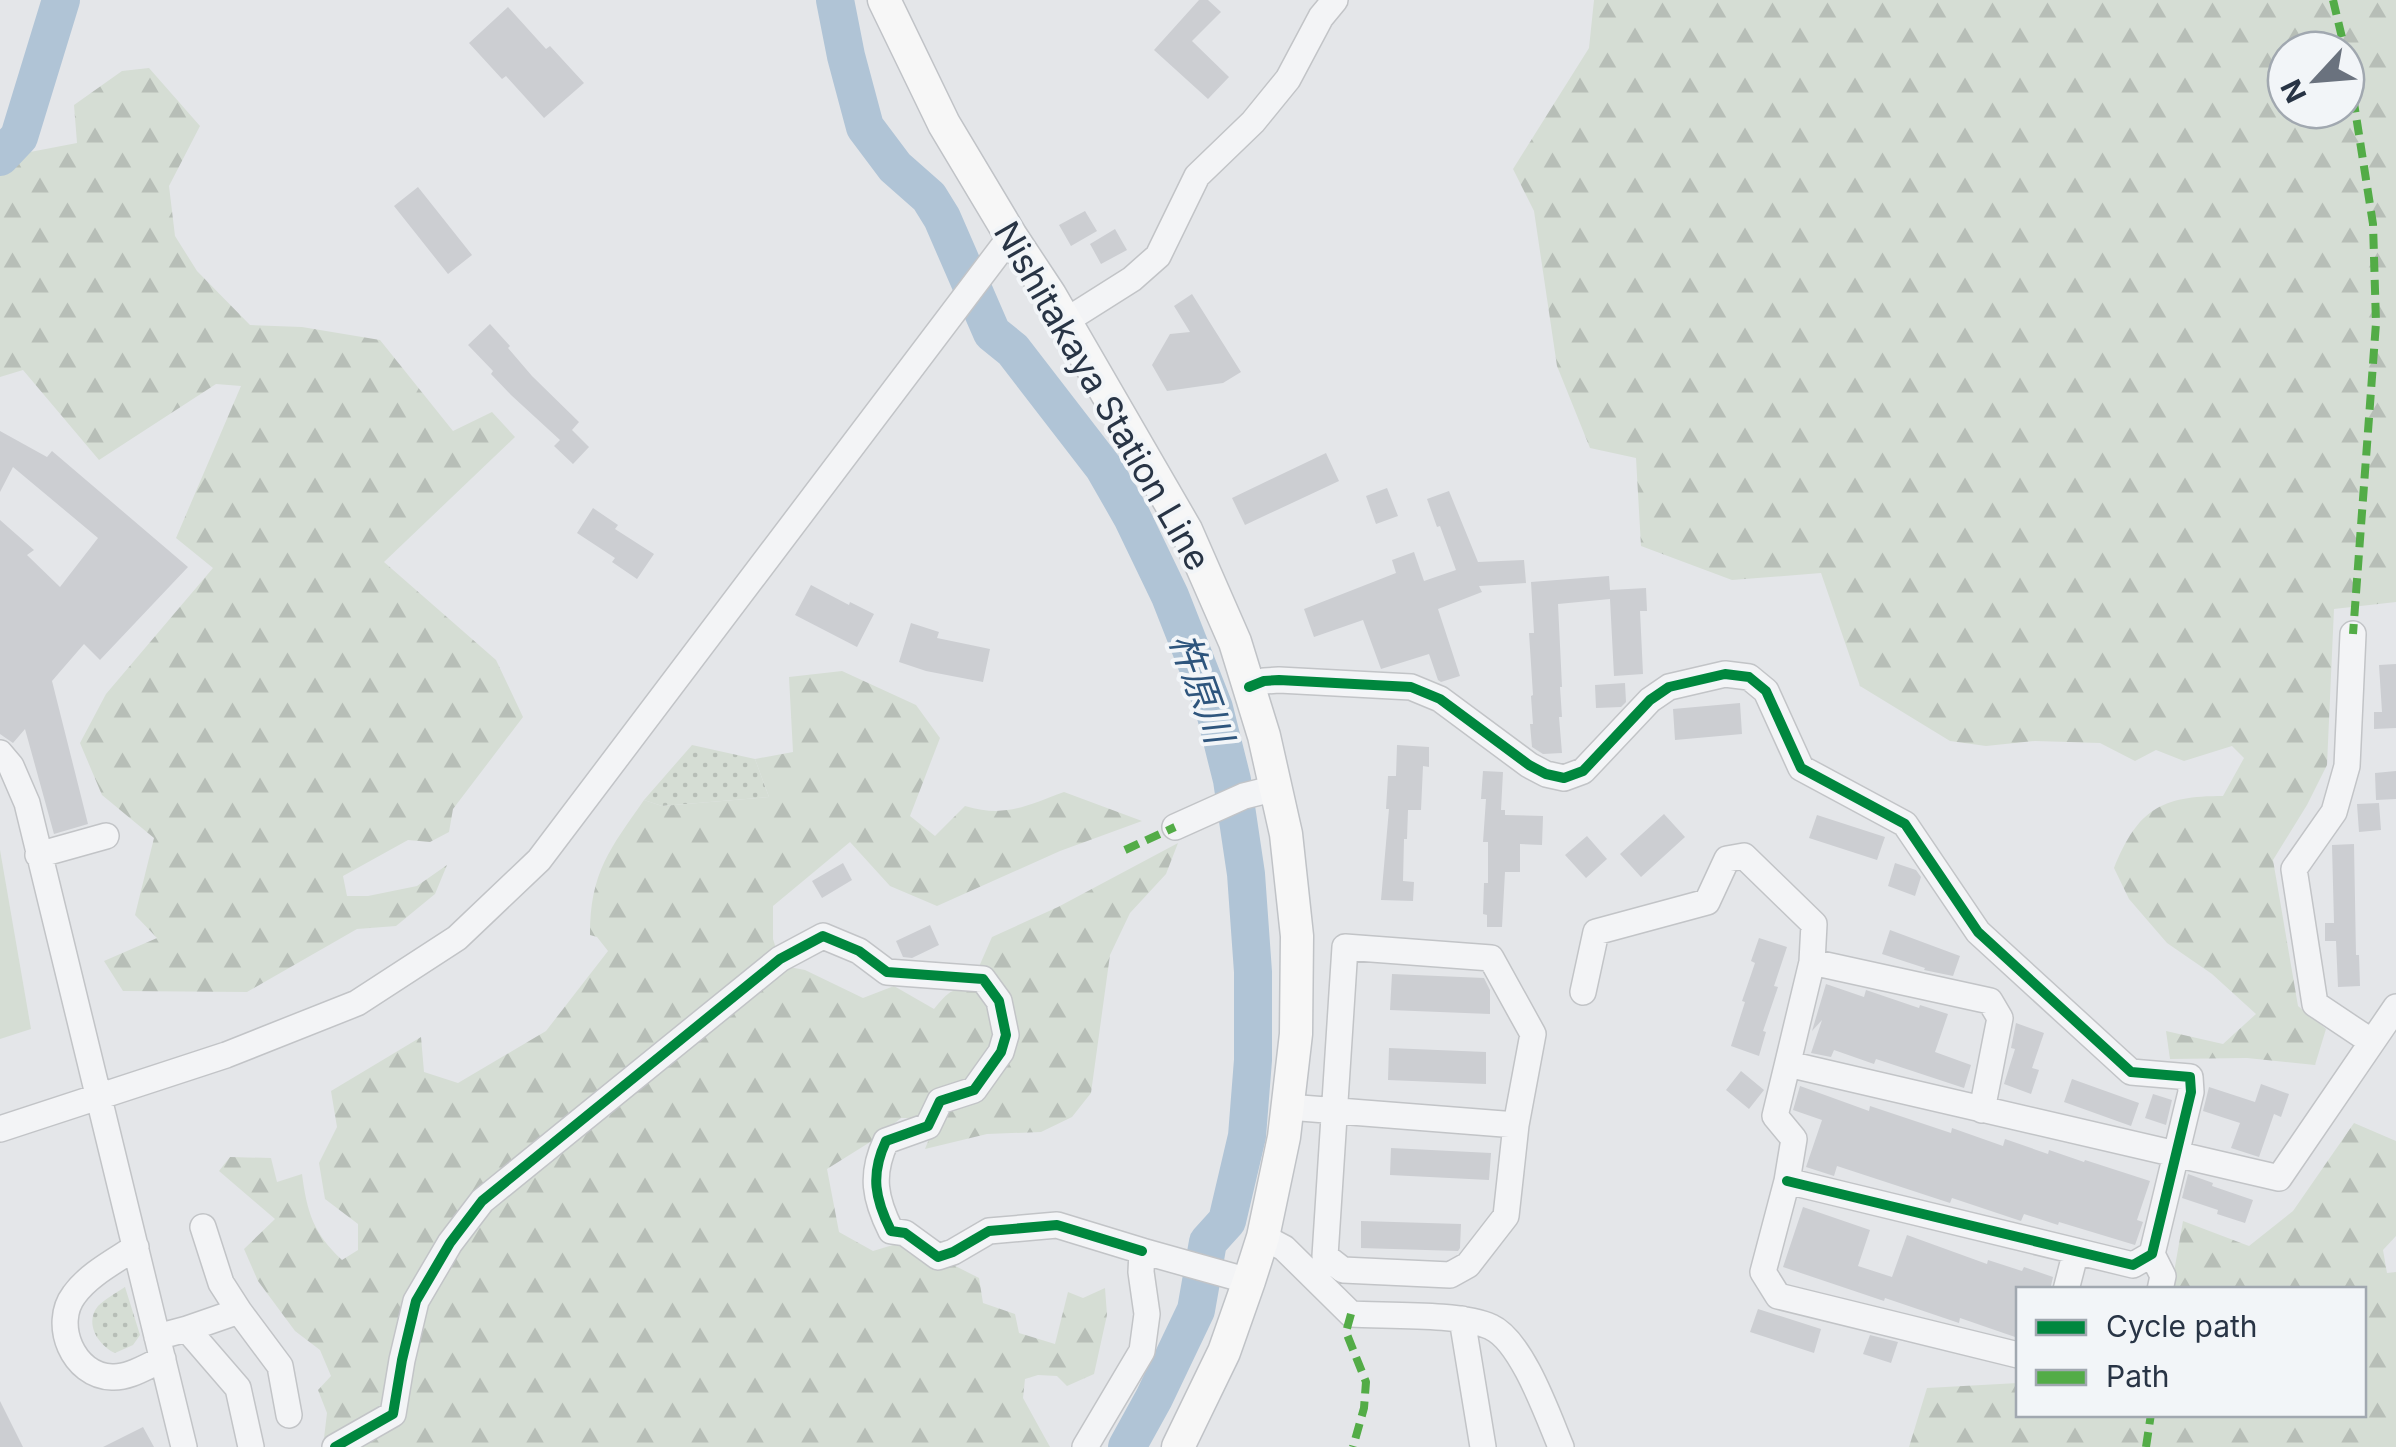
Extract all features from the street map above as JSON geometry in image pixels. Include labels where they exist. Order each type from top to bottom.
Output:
[{"type":"main road","name":"Nishitakaya Station Line","points":[[884,0],[944,124],[1050,295],[1186,530],[1235,642],[1264,736],[1260,792],[1286,834],[1297,936],[1296,1034],[1284,1137],[1263,1237],[1234,1276],[1224,1352],[1178,1447]]},
{"type":"street","points":[[1064,322],[1132,279],[1158,256],[1197,176],[1265,108],[1335,0]]},
{"type":"street","points":[[0,1128],[226,1055],[357,1003],[457,938],[539,860],[1011,236]]},
{"type":"street","points":[[2354,634],[2348,766],[2334,812],[2294,869],[2314,1004],[2372,1042]]},
{"type":"street","points":[[1249,687],[1279,680],[1411,687],[1440,698],[1529,765],[1564,778],[1583,771],[1650,700],[1669,687],[1725,674],[1749,677],[1766,691],[1801,768],[1905,824],[1978,932],[2132,1072],[2190,1077],[2192,1092],[2152,1254],[2163,1276],[2161,1287]]},
{"type":"street","points":[[0,752],[11,766],[27,803],[184,1447]]},
{"type":"street","points":[[1175,827],[1260,792]]},
{"type":"street","points":[[38,855],[106,836]]},
{"type":"street","points":[[1583,992],[1596,932],[1707,902],[1727,859],[1744,856],[1814,924],[1812,962],[1775,1116],[1794,1139],[1787,1182],[1762,1272],[1778,1296],[2016,1354]]},
{"type":"street","points":[[334,1447],[393,1414],[416,1302],[450,1243],[482,1201],[780,959],[823,936],[859,951],[887,972],[983,979],[999,1001],[1006,1035],[1001,1052],[974,1090],[940,1101],[928,1126],[886,1141],[878,1159],[876,1182],[880,1210],[891,1231],[904,1233],[938,1257],[989,1231],[1057,1225],[1234,1276]]},
{"type":"street","points":[[1345,947],[1491,958],[1533,1034],[1516,1125],[1506,1216],[1468,1265],[1450,1275],[1343,1270],[1325,1256],[1333,1112],[1345,947]]},
{"type":"street","points":[[1812,962],[1990,1001],[2000,1018],[1982,1110]]},
{"type":"street","points":[[1788,1064],[2279,1178],[2396,1007]]},
{"type":"street","points":[[1288,1107],[1516,1125]]},
{"type":"street","points":[[1787,1182],[2133,1264],[2152,1254]]},
{"type":"street","points":[[204,1227],[221,1282],[280,1366],[289,1415]]},
{"type":"street","points":[[1263,1237],[1284,1248],[1351,1314],[1462,1320],[1492,1327],[1512,1345],[1538,1393],[1560,1447]]},
{"type":"street","points":[[136,1247],[86,1282],[72,1296],[66,1312],[70,1348],[94,1372],[111,1377],[128,1374],[187,1329],[238,1310]]},
{"type":"street","points":[[1085,1447],[1142,1352],[1147,1314],[1142,1250]]},
{"type":"street","points":[[2067,1287],[2076,1251]]},
{"type":"street","points":[[1462,1320],[1483,1447]]},
{"type":"street","points":[[187,1329],[238,1388],[251,1447]]},
{"type":"green space","points":[[1594,0],[2396,0],[2396,602],[2334,609],[2327,765],[2273,860],[2298,1006],[2326,1029],[2315,1065],[2247,1058],[2170,1059],[2166,1031],[2223,1044],[2256,1014],[2212,974],[2167,943],[2129,899],[2114,868],[2132,832],[2154,810],[2183,799],[2223,796],[2244,758],[2232,746],[2184,761],[2156,750],[2135,761],[2100,743],[2035,741],[1986,746],[1950,741],[1860,686],[1821,573],[1732,580],[1641,546],[1636,458],[1590,448],[1557,366],[1534,211],[1513,169],[1589,48]]},
{"type":"green space","points":[[149,68],[200,126],[169,186],[175,236],[197,271],[250,325],[302,327],[380,340],[453,431],[492,412],[515,437],[384,562],[496,660],[523,717],[453,809],[449,832],[430,842],[408,840],[343,876],[347,896],[368,896],[417,886],[447,865],[435,894],[396,926],[357,929],[247,992],[123,991],[104,961],[157,938],[135,915],[154,838],[102,795],[80,743],[106,694],[213,568],[176,538],[241,386],[216,384],[99,460],[23,370],[0,377],[0,174],[30,152],[77,143],[74,105],[122,71]]},
{"type":"green space","points":[[842,671],[916,705],[940,738],[910,816],[935,836],[965,806],[1004,811],[1064,792],[1142,821],[1060,851],[937,906],[890,886],[850,842],[773,906],[773,939],[778,955],[446,1241],[388,1411],[331,1443],[324,1438],[327,1413],[318,1390],[331,1376],[320,1350],[295,1331],[258,1281],[244,1249],[275,1219],[219,1171],[230,1157],[271,1158],[277,1182],[302,1174],[309,1211],[324,1241],[342,1260],[358,1250],[358,1224],[325,1199],[319,1163],[337,1127],[331,1091],[421,1037],[424,1072],[458,1083],[546,1031],[608,951],[597,937],[590,935],[594,894],[604,862],[644,800],[662,806],[769,797],[755,759],[793,752],[789,677]]},
{"type":"green space","points":[[692,745],[755,759],[769,797],[662,806],[644,800]]},
{"type":"green space","points":[[1178,843],[1166,874],[1130,913],[1110,955],[1091,1093],[1072,1117],[1041,1132],[987,1134],[925,1149],[942,1106],[1004,1058],[978,969],[992,937]]},
{"type":"green space","points":[[0,850],[31,1029],[0,1039]]},
{"type":"green space","points":[[784,966],[805,970],[863,998],[894,986],[934,1009],[952,991],[969,989],[977,990],[989,1008],[995,1028],[992,1057],[921,1118],[901,1118],[827,1169],[839,1232],[873,1251],[906,1241],[979,1278],[983,1303],[1015,1314],[1019,1333],[1055,1344],[1068,1292],[1083,1298],[1105,1288],[1107,1315],[1094,1374],[1067,1386],[1057,1376],[1025,1379],[1023,1398],[1050,1447],[351,1447],[400,1419],[424,1304],[487,1207]]},
{"type":"green space","points":[[2354,1123],[2396,1141],[2396,1236],[2383,1250],[2387,1273],[2396,1272],[2396,1447],[1909,1447],[1927,1388],[2016,1383],[2016,1417],[2366,1417],[2366,1287],[2171,1287],[2183,1221],[2249,1246],[2293,1211]]},
{"type":"green space","points":[[125,1287],[140,1335],[133,1345],[115,1353],[98,1339],[92,1319],[98,1306]]},
{"type":"building","points":[[1199,0],[1208,0],[1221,12],[1192,41],[1229,77],[1208,99],[1154,50]]},
{"type":"building","points":[[508,7],[584,83],[544,118],[469,43]]},
{"type":"building","points":[[418,187],[472,255],[448,274],[394,206]]},
{"type":"building","points":[[1085,211],[1097,231],[1071,246],[1059,225]]},
{"type":"building","points":[[1115,229],[1127,250],[1101,264],[1090,244]]},
{"type":"building","points":[[1192,294],[1241,372],[1223,383],[1167,391],[1152,365],[1170,334],[1190,332],[1174,306]]},
{"type":"building","points":[[490,324],[532,376],[579,422],[572,430],[589,447],[573,464],[554,446],[560,440],[511,395],[468,345]]},
{"type":"building","points":[[0,431],[47,457],[52,451],[188,567],[100,660],[84,644],[52,681],[88,824],[54,834],[25,729],[13,743],[0,734],[0,520],[34,550],[27,555],[60,587],[98,538],[13,467],[0,492]]},
{"type":"building","points":[[1326,453],[1339,481],[1245,525],[1232,498]]},
{"type":"building","points":[[1387,488],[1398,516],[1376,524],[1366,496]]},
{"type":"building","points":[[1449,491],[1478,562],[1524,560],[1526,583],[1479,586],[1482,592],[1438,609],[1460,676],[1438,680],[1429,654],[1381,669],[1363,620],[1314,637],[1304,609],[1396,573],[1392,560],[1414,552],[1424,581],[1456,570],[1427,499]]},
{"type":"building","points":[[593,508],[618,525],[615,529],[654,554],[637,579],[612,562],[615,558],[577,533]]},
{"type":"building","points":[[1609,576],[1610,590],[1646,588],[1647,611],[1640,611],[1643,674],[1614,676],[1610,599],[1558,604],[1562,753],[1543,754],[1532,747],[1530,724],[1533,695],[1529,633],[1534,633],[1531,582]]},
{"type":"building","points":[[811,585],[874,614],[857,647],[795,615]]},
{"type":"building","points":[[911,623],[939,632],[937,638],[990,649],[983,682],[899,662]]},
{"type":"building","points":[[2396,664],[2396,728],[2374,729],[2374,712],[2382,712],[2379,665]]},
{"type":"building","points":[[1625,683],[1626,702],[1621,707],[1596,708],[1595,685]]},
{"type":"building","points":[[1740,703],[1742,734],[1675,740],[1673,709]]},
{"type":"building","points":[[1397,745],[1429,747],[1429,767],[1423,766],[1421,810],[1408,810],[1404,839],[1403,881],[1414,882],[1413,901],[1381,900],[1388,776],[1396,776]]},
{"type":"building","points":[[1483,771],[1503,772],[1501,810],[1505,810],[1505,815],[1543,816],[1542,845],[1520,844],[1520,872],[1505,872],[1502,927],[1487,927],[1487,915],[1483,914],[1488,842],[1483,842]]},
{"type":"building","points":[[2396,771],[2396,799],[2376,800],[2375,773]]},
{"type":"building","points":[[2379,803],[2381,830],[2359,832],[2357,804]]},
{"type":"building","points":[[1664,814],[1685,837],[1641,877],[1620,854]]},
{"type":"building","points":[[1817,815],[1885,837],[1877,860],[1809,838]]},
{"type":"building","points":[[1587,836],[1607,859],[1586,878],[1565,855]]},
{"type":"building","points":[[2354,844],[2360,986],[2338,987],[2336,941],[2325,941],[2325,923],[2334,923],[2332,845]]},
{"type":"building","points":[[843,863],[852,880],[822,898],[812,881]]},
{"type":"building","points":[[1895,863],[1916,870],[1921,877],[1915,896],[1888,886]]},
{"type":"building","points":[[930,925],[939,945],[912,958],[903,957],[896,941]]},
{"type":"building","points":[[1890,930],[1960,956],[1953,976],[1882,954]]},
{"type":"building","points":[[1759,938],[1787,947],[1759,1056],[1731,1046]]},
{"type":"building","points":[[1392,974],[1484,978],[1490,990],[1490,1014],[1390,1010]]},
{"type":"building","points":[[1826,984],[1864,997],[1866,990],[1948,1014],[1935,1052],[1971,1065],[1964,1088],[1876,1059],[1874,1064],[1834,1050],[1831,1057],[1811,1053],[1822,1020],[1812,1031]]},
{"type":"building","points":[[2016,1023],[2044,1033],[2032,1068],[2039,1070],[2031,1094],[2004,1084],[2015,1049],[2011,1048]]},
{"type":"building","points":[[1389,1048],[1486,1052],[1486,1084],[1388,1080]]},
{"type":"building","points":[[1741,1071],[1764,1090],[1749,1109],[1726,1090]]},
{"type":"building","points":[[2072,1079],[2139,1103],[2131,1126],[2064,1102]]},
{"type":"building","points":[[2261,1084],[2289,1094],[2281,1117],[2274,1114],[2259,1157],[2231,1148],[2240,1123],[2203,1111],[2209,1087],[2255,1102]]},
{"type":"building","points":[[1800,1086],[1869,1111],[1870,1106],[2003,1146],[2005,1139],[2150,1181],[2137,1220],[2143,1222],[2135,1245],[2024,1214],[2021,1221],[1952,1198],[1950,1203],[1837,1166],[1834,1176],[1806,1167],[1822,1120],[1793,1110]]},
{"type":"building","points":[[2153,1094],[2172,1100],[2166,1125],[2145,1118]]},
{"type":"building","points":[[1391,1148],[1491,1153],[1489,1180],[1390,1175]]},
{"type":"building","points":[[2188,1174],[2253,1200],[2245,1223],[2182,1198]]},
{"type":"building","points":[[1803,1207],[1870,1230],[1858,1266],[1892,1277],[1907,1235],[1987,1264],[1988,1260],[2022,1271],[2024,1267],[2053,1277],[2051,1287],[2016,1287],[2016,1337],[1960,1318],[1959,1323],[1885,1298],[1884,1301],[1783,1267]]},
{"type":"building","points":[[1361,1221],[1461,1224],[1460,1248],[1361,1248]]},
{"type":"building","points":[[1758,1309],[1821,1329],[1814,1353],[1750,1332]]},
{"type":"building","points":[[1870,1335],[1898,1342],[1891,1363],[1863,1354]]},
{"type":"building","points":[[0,1401],[23,1447],[0,1447]]},
{"type":"building","points":[[143,1427],[154,1447],[103,1447]]},
{"type":"waterway","points":[[0,157],[19,137],[61,0]]},
{"type":"waterway","name":"杵原川","points":[[835,0],[865,127],[895,167],[929,197],[992,333],[1013,350],[1104,468],[1132,517],[1170,596],[1214,708],[1232,780],[1246,874],[1253,972],[1253,1060],[1247,1136],[1227,1221],[1208,1242],[1196,1310],[1127,1447]]},
{"type":"marked path","points":[[2333,0],[2340,30]]},
{"type":"marked path","points":[[2353,634],[2376,323],[2373,224],[2358,130]]},
{"type":"marked path","points":[[1125,850],[1175,827]]},
{"type":"marked path","points":[[1351,1314],[1346,1332],[1366,1382],[1364,1408],[1353,1447]]},
{"type":"marked path","points":[[2146,1447],[2151,1417]]},
{"type":"cycle path","points":[[1249,687],[1279,680],[1411,687],[1440,699],[1529,765],[1564,778],[1583,771],[1650,700],[1669,687],[1725,674],[1749,677],[1766,691],[1801,768],[1905,824],[1978,932],[2131,1072],[2190,1077],[2191,1092],[2152,1254],[2133,1265],[1787,1181]]},
{"type":"cycle path","points":[[335,1447],[393,1414],[416,1301],[450,1243],[482,1201],[780,959],[823,936],[859,951],[887,972],[983,979],[999,1001],[1006,1035],[1001,1052],[974,1090],[940,1101],[928,1126],[886,1141],[876,1187],[891,1231],[905,1233],[938,1257],[989,1231],[1057,1225],[1142,1251]]}]
